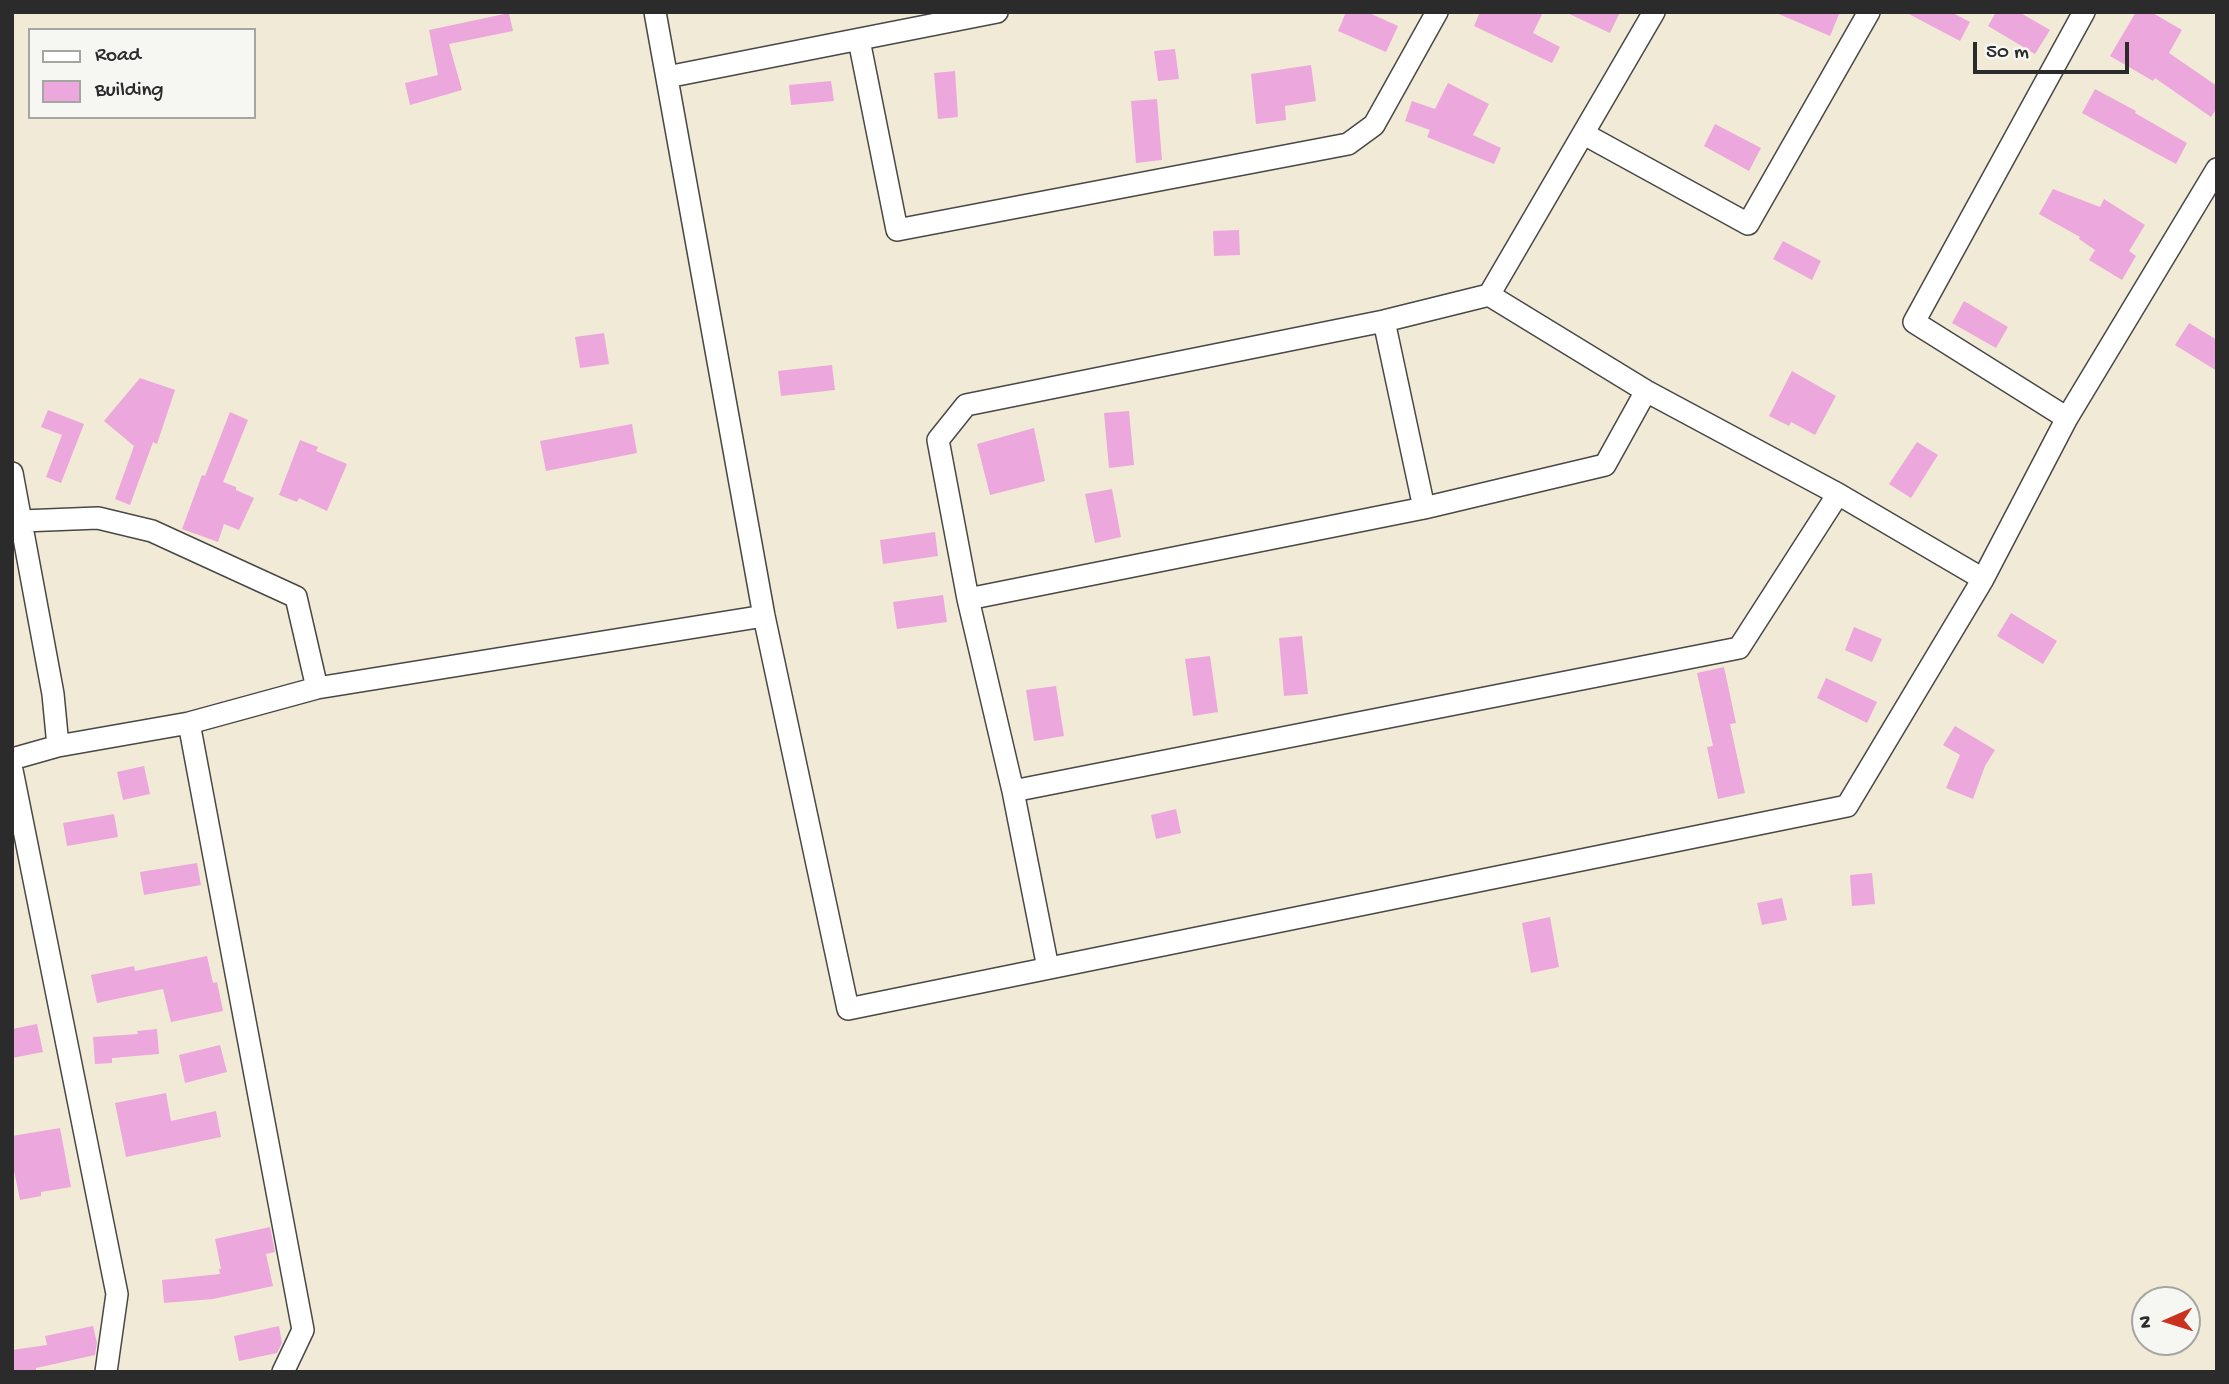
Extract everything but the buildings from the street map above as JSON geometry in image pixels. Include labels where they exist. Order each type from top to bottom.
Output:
[{"type":"street","points":[[655,12],[764,617],[848,1009],[1847,806],[1983,579],[2067,418],[2217,169]]},
{"type":"street","points":[[667,77],[997,12]]},
{"type":"street","points":[[859,40],[897,230],[1348,144],[1374,125],[1437,12]]},
{"type":"street","points":[[1489,295],[1654,12]]},
{"type":"street","points":[[1584,134],[1748,224],[1869,12]]},
{"type":"street","points":[[2067,418],[1914,322],[2084,12]]},
{"type":"street","points":[[1048,968],[1013,791],[968,599],[938,440],[966,405],[1384,321],[1489,295],[1646,391],[1838,494],[1983,579]]},
{"type":"street","points":[[1384,321],[1424,508]]},
{"type":"street","points":[[968,599],[1424,508],[1605,465],[1646,391]]},
{"type":"street","points":[[12,473],[53,694],[58,746]]},
{"type":"street","points":[[1013,791],[1739,648],[1838,494]]},
{"type":"street","points":[[22,521],[98,518],[152,531],[296,597],[317,688]]},
{"type":"street","points":[[12,758],[58,746],[190,723],[317,688],[764,617]]},
{"type":"street","points":[[190,723],[303,1330],[283,1372]]},
{"type":"street","points":[[12,770],[117,1294],[106,1372]]}]
